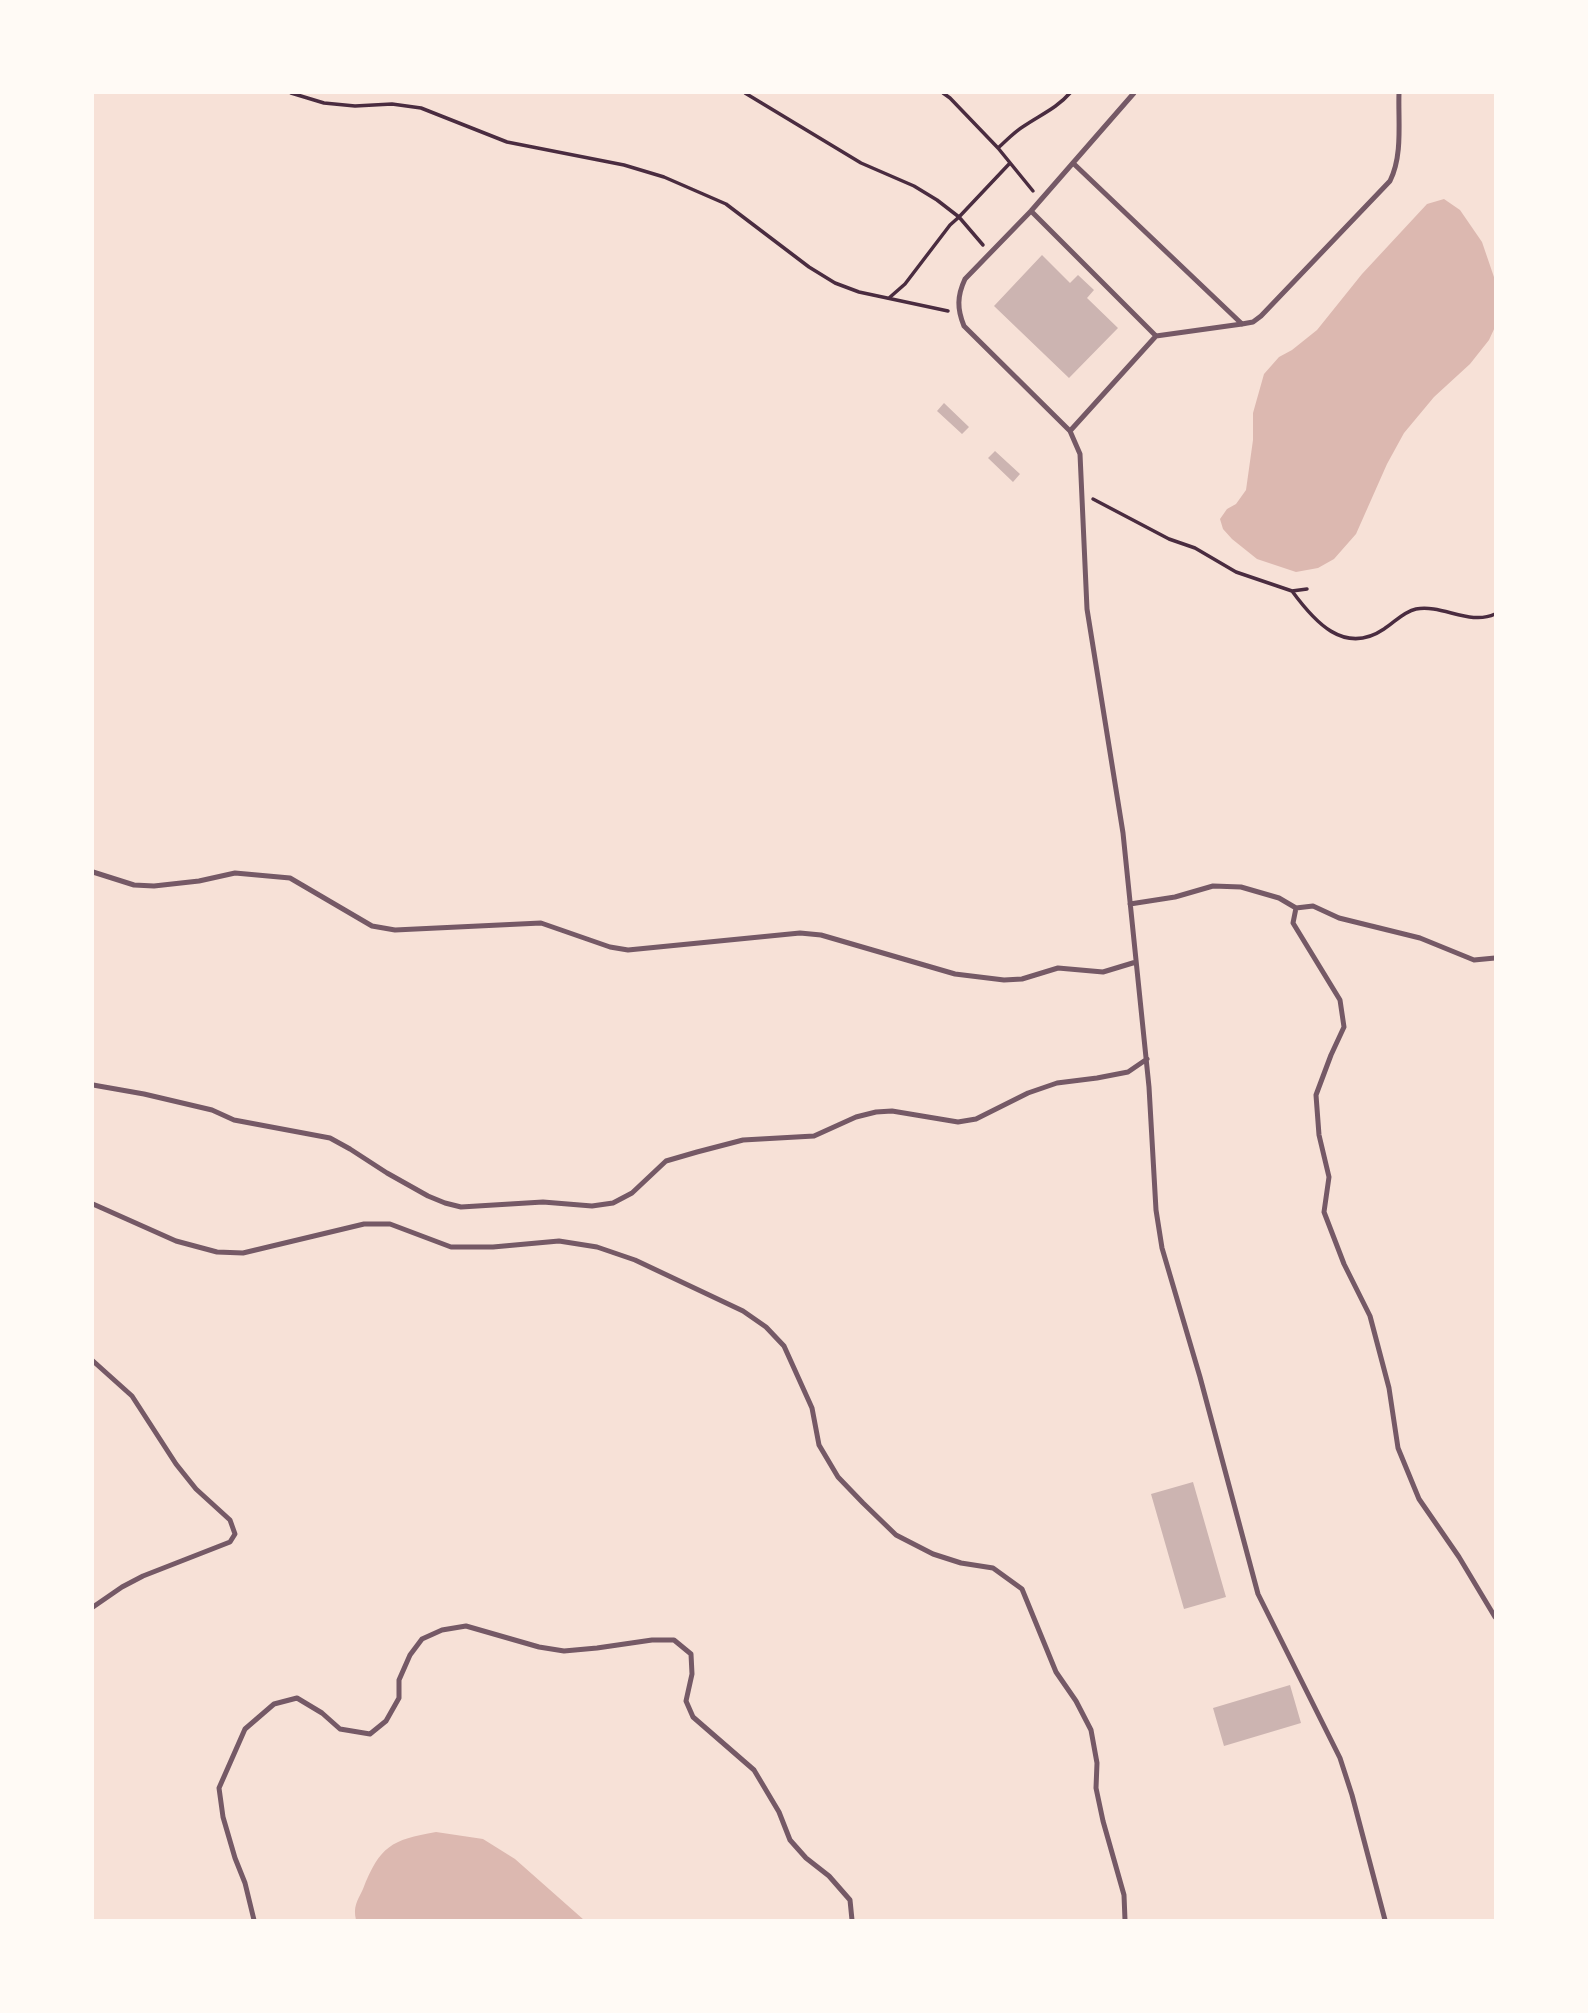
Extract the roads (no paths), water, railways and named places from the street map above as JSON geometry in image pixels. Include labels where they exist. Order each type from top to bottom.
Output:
[{"type":"lane","points":[[1134,93],[1041,200],[965,279],[960,290],[958,313],[964,326],[1070,431],[1080,454],[1087,609],[1123,833],[1147,1059],[1156,1210],[1163,1248],[1258,1594],[1340,1758],[1385,1920]]},
{"type":"lane","points":[[1070,431],[1156,336],[1253,322],[1261,316],[1390,181],[1397,159],[1399,93]]},
{"type":"lane","points":[[1073,163],[1242,324]]},
{"type":"lane","points":[[1031,211],[1156,336]]},
{"type":"lane","points":[[93,872],[134,885],[154,886],[199,881],[235,873],[290,878],[372,926],[395,930],[541,923],[610,947],[628,950],[800,933],[844,940],[955,974],[1004,980],[1022,979],[1058,968],[1103,972],[1136,962]]},
{"type":"lane","points":[[1130,904],[1175,897],[1213,886],[1241,887],[1279,898],[1296,908],[1313,906],[1339,918],[1420,938],[1474,960],[1495,958]]},
{"type":"lane","points":[[1296,908],[1293,923],[1340,1000],[1344,1027],[1316,1095],[1319,1135],[1329,1177],[1324,1212],[1344,1264],[1370,1316],[1389,1388],[1398,1448],[1419,1499],[1459,1557],[1495,1617]]},
{"type":"lane","points":[[93,1085],[144,1094],[212,1111],[234,1120],[330,1138],[396,1178],[445,1203],[461,1207],[543,1202],[592,1206],[613,1203],[632,1193],[666,1161],[697,1152],[743,1140],[814,1136],[856,1117],[876,1112],[892,1111],[958,1122],[976,1119],[1028,1093],[1057,1083],[1128,1072],[1147,1059]]},
{"type":"lane","points":[[93,1204],[176,1241],[217,1252],[243,1253],[364,1224],[390,1224],[451,1247],[493,1247],[559,1241],[597,1247],[635,1260],[751,1316],[784,1346],[812,1408],[819,1445],[838,1477],[863,1503],[897,1535],[933,1554],[961,1563],[993,1568],[1023,1589],[1056,1672],[1076,1701],[1091,1730],[1097,1763],[1096,1788],[1124,1895],[1125,1920]]},
{"type":"lane","points":[[93,1362],[132,1396],[176,1464],[196,1489],[230,1520],[235,1534],[230,1542],[143,1576],[93,1607]]},
{"type":"lane","points":[[254,1920],[246,1883],[234,1858],[223,1817],[219,1788],[246,1729],[274,1703],[297,1698],[322,1713],[340,1729],[370,1734],[386,1721],[400,1698],[398,1680],[410,1655],[422,1639],[442,1630],[466,1626],[539,1647],[564,1651],[652,1640],[674,1640],[691,1654],[692,1674],[686,1701],[693,1717],[754,1770],[779,1812],[790,1839],[850,1900],[852,1920]]}]
